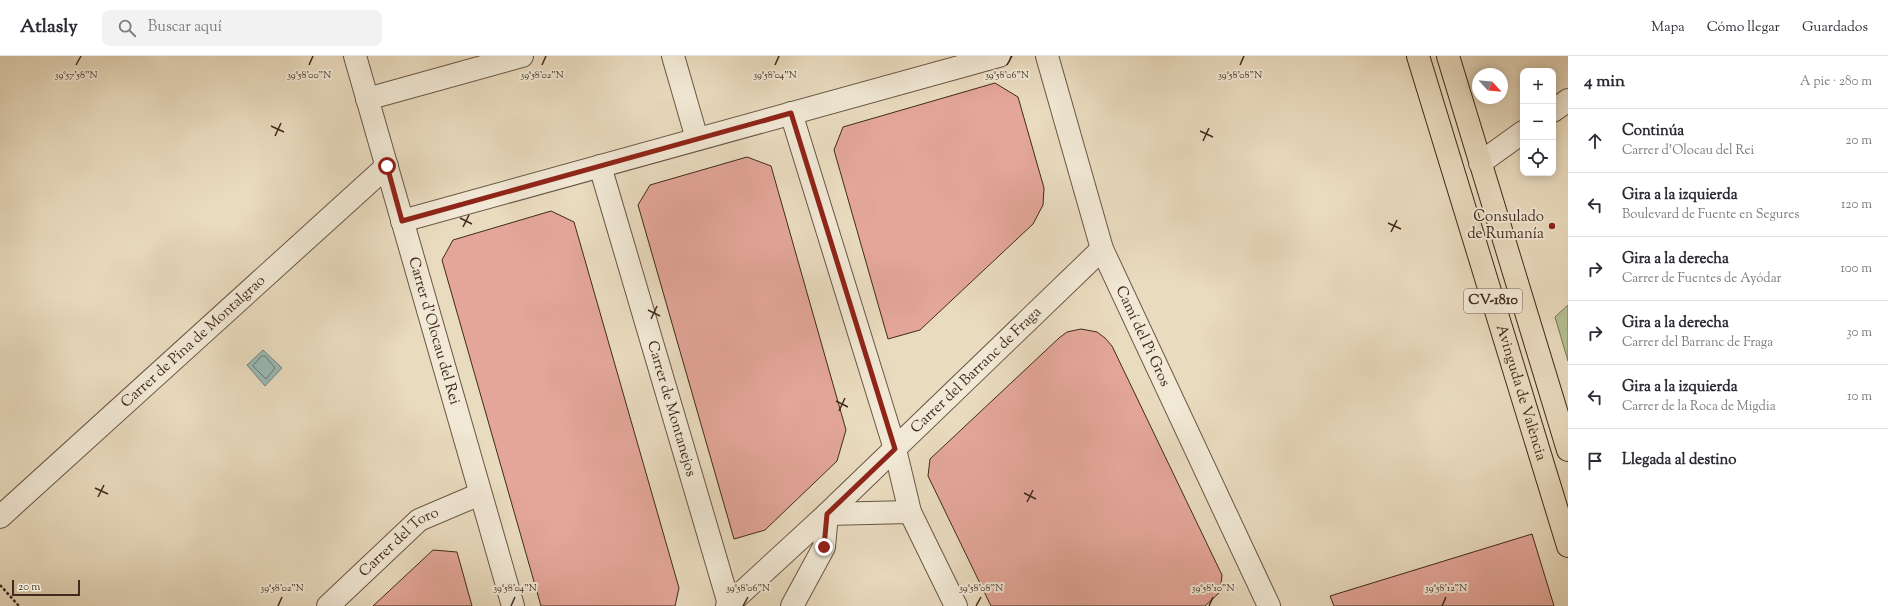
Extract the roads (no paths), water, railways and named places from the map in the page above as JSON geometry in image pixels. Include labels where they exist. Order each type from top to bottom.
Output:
[{"type":"main road","name":"Avinguda de València","points":[[1418,56],[1568,546]]},
{"type":"main road","name":"Avinguda de València","points":[[1448,56],[1568,450]]},
{"type":"street","name":"Carrer d'Olocau del Rei","points":[[355,56],[513,606]]},
{"type":"street","points":[[367,99],[522,56]]},
{"type":"street","points":[[673,56],[697,139]]},
{"type":"street","points":[[402,221],[999,56]]},
{"type":"street","name":"Camí del Pi Gros","points":[[1047,56],[1102,250],[1264,604]]},
{"type":"street","points":[[1556,109],[1568,100]]},
{"type":"street","points":[[791,113],[895,449],[910,512],[956,606]]},
{"type":"street","points":[[1480,163],[1520,134]]},
{"type":"street","name":"Carrer de Pina de Montalgrao","points":[[0,518],[387,166]]},
{"type":"street","name":"Carrer de Montanejos","points":[[600,166],[728,605]]},
{"type":"street","name":"Carrer del Barranc de Fraga","points":[[728,605],[827,514],[1102,250]]},
{"type":"street","name":"Carrer del Toro","points":[[328,606],[419,520],[480,494]]},
{"type":"street","points":[[792,606],[824,547],[827,514],[910,512]]},
{"type":"water","points":[[263,350],[282,368],[265,386],[247,365]]},
{"type":"place","name":"Consulado de Rumanía","points":[[1552,226]]}]
